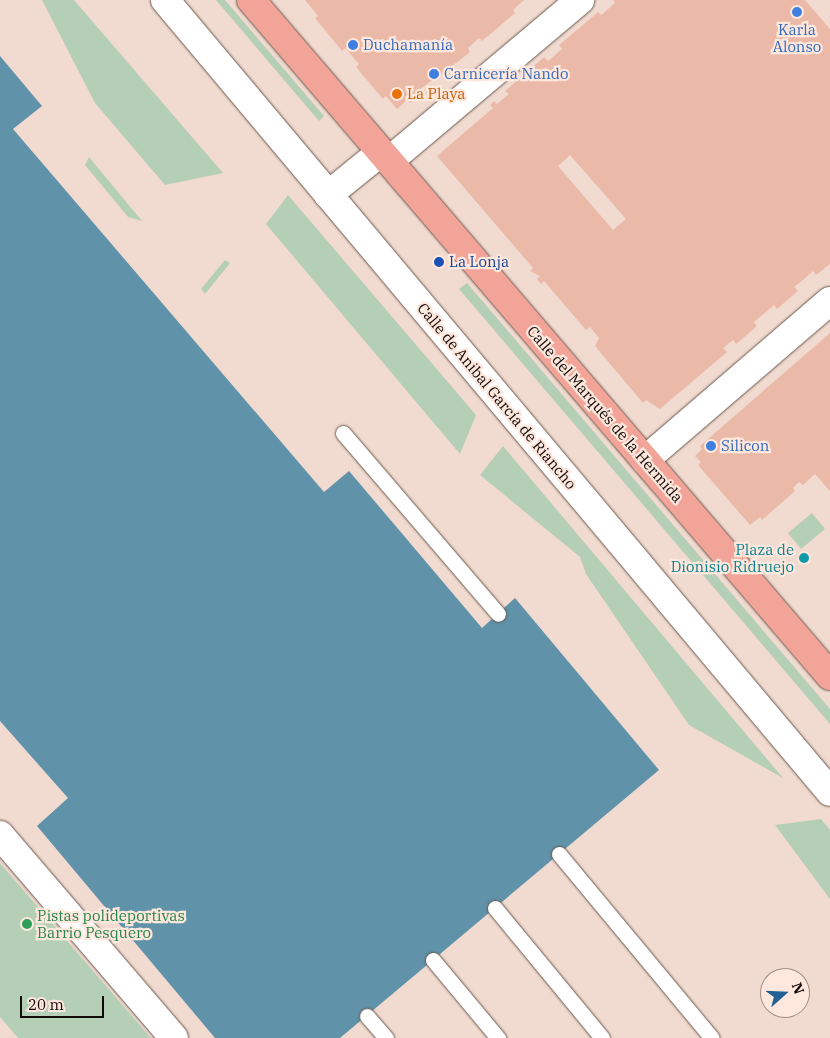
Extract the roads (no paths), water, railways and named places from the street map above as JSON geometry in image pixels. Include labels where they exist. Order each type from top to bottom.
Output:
[{"type":"main road","name":"Calle del Marqués de la Hermida","points":[[251,0],[830,676]]},
{"type":"street","name":"Calle de Anibal García de Riancho","points":[[165,0],[830,792]]},
{"type":"street","points":[[328,195],[385,156],[580,0]]},
{"type":"street","points":[[645,460],[830,301]]},
{"type":"street","points":[[0,835],[174,1038]]},
{"type":"lane","points":[[343,434],[498,614]]},
{"type":"lane","points":[[559,854],[712,1038]]},
{"type":"lane","points":[[495,908],[602,1038]]},
{"type":"lane","points":[[433,960],[498,1038]]},
{"type":"lane","points":[[367,1016],[386,1038]]},
{"type":"water","points":[[0,56],[42,106],[13,129],[324,492],[349,471],[482,628],[515,598],[659,770],[340,1038],[215,1038],[37,826],[68,798],[0,721]]},
{"type":"place","name":"Karla Alonso","points":[[797,12]]},
{"type":"place","name":"Duchamanía","points":[[353,45]]},
{"type":"place","name":"Carnicería Nando","points":[[434,74]]},
{"type":"place","name":"La Playa","points":[[397,94]]},
{"type":"place","name":"La Lonja","points":[[439,262]]},
{"type":"place","name":"Silicon","points":[[711,446]]},
{"type":"place","name":"Plaza de Dionisio Ridruejo","points":[[804,558]]},
{"type":"place","name":"Pistas polideportivas Barrio Pesquero","points":[[27,924]]}]
